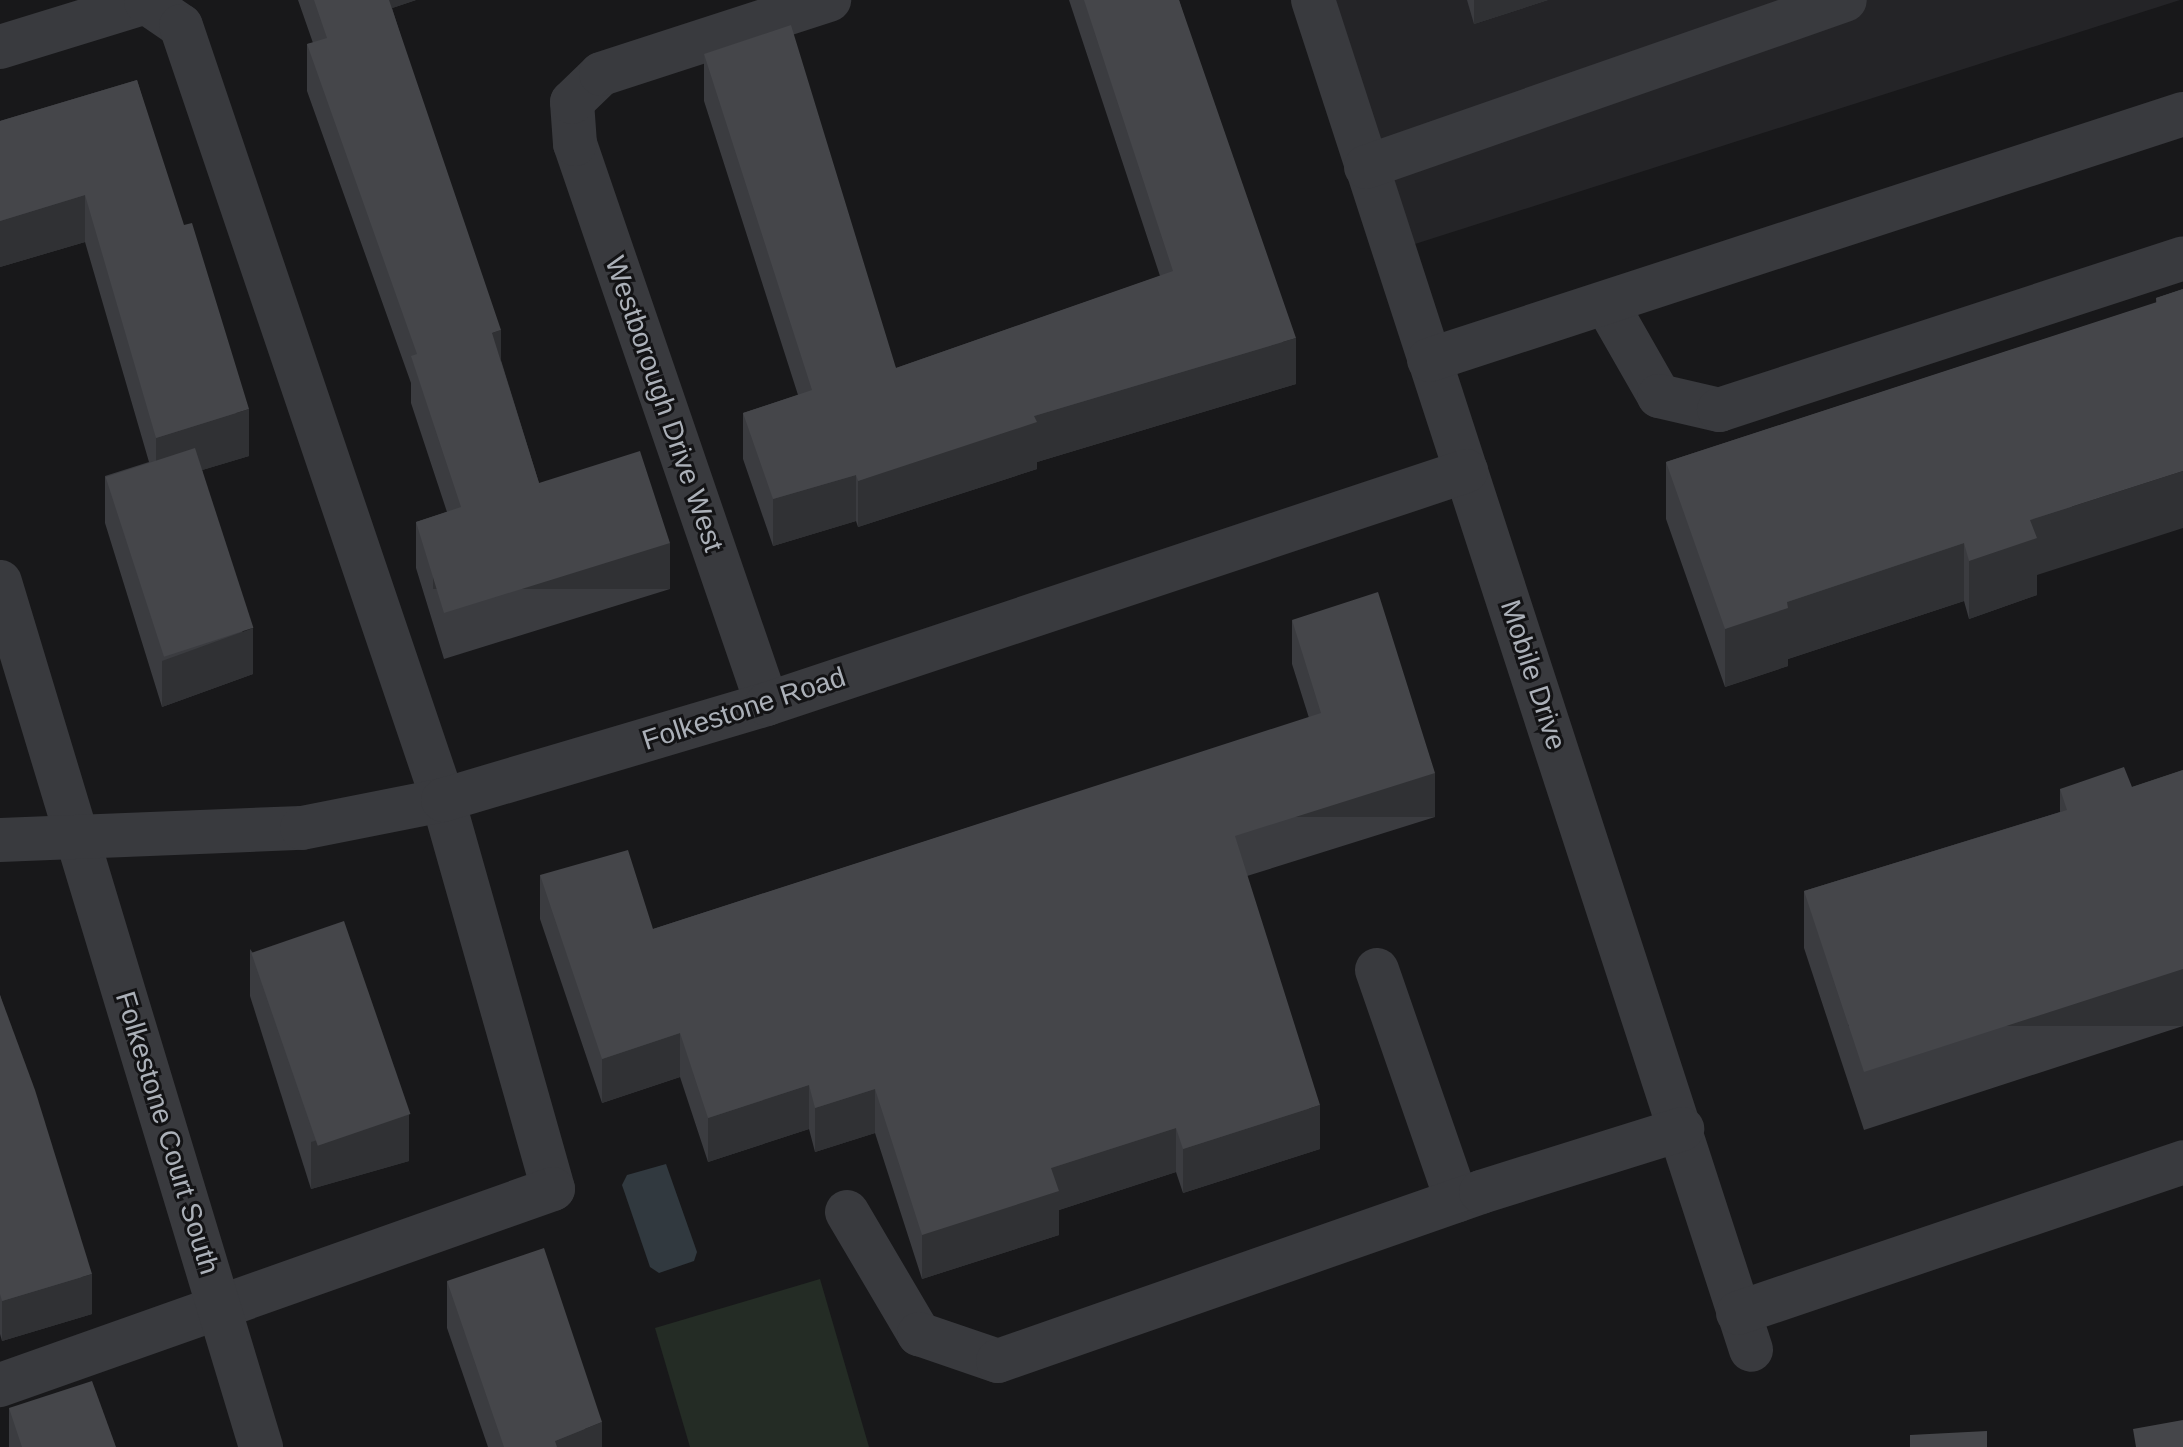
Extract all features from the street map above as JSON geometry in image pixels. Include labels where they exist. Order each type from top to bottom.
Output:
[{"type":"street","name":"Westborough Drive West","points":[[767,704],[575,144],[572,102],[601,74],[829,0]]},
{"type":"street","name":"Mobile Drive","points":[[1313,0],[1682,1129],[1744,1332],[2183,1162]]},
{"type":"street","points":[[1366,167],[1845,0]]},
{"type":"street","points":[[0,47],[146,2],[181,26],[443,800],[553,1189],[0,1385]]},
{"type":"street","points":[[1429,360],[2183,114]]},
{"type":"street","points":[[1606,303],[1659,396],[1719,410],[2183,258]]},
{"type":"street","name":"Folkestone Road","points":[[0,840],[302,828],[443,800],[767,704],[1466,471]]},
{"type":"street","name":"Folkestone Court South","points":[[0,582],[259,1438]]},
{"type":"street","points":[[1377,970],[1457,1201]]},
{"type":"street","points":[[847,1212],[919,1334],[998,1361],[1457,1201],[1682,1129]]},
{"type":"shaded area","points":[[1308,0],[2180,0],[1390,252]]},
{"type":"shaded area","points":[[666,1164],[697,1252],[694,1261],[659,1273],[650,1267],[622,1185],[627,1175]]},
{"type":"shaded area","points":[[820,1279],[869,1447],[690,1447],[655,1328]]},
{"type":"building","points":[[314,0],[389,0],[501,330],[492,333],[539,483],[640,451],[670,543],[444,613],[416,522],[461,507],[411,356],[417,354],[307,44],[327,38]]},
{"type":"building","points":[[1084,0],[1179,0],[1296,338],[1034,416],[1037,422],[858,481],[856,475],[773,499],[743,413],[812,390],[704,54],[791,25],[896,368],[1173,271]]},
{"type":"building","points":[[137,80],[184,225],[192,223],[249,409],[156,438],[85,195],[0,221],[0,121]]},
{"type":"building","points":[[2183,289],[2183,471],[2030,520],[2037,538],[1969,561],[1964,543],[1787,602],[1788,608],[1725,629],[1666,462],[2157,302],[2156,298]]},
{"type":"building","points":[[195,448],[253,628],[164,657],[106,477]]},
{"type":"building","points":[[1378,592],[1435,773],[1235,836],[1320,1105],[1183,1149],[1176,1128],[1051,1168],[1059,1191],[922,1235],[875,1089],[815,1108],[809,1085],[708,1118],[680,1033],[602,1059],[540,875],[628,850],[653,929],[1321,713],[1292,620]]},
{"type":"building","points":[[2124,767],[2132,787],[2183,770],[2183,969],[1864,1072],[1804,891],[2067,810],[2060,789]]},
{"type":"building","points":[[344,921],[410,1114],[318,1146],[251,953]]},
{"type":"building","points":[[0,995],[35,1090],[92,1274],[2,1301],[0,1294]]},
{"type":"building","points":[[544,1248],[602,1422],[555,1441],[557,1447],[504,1447],[447,1281]]},
{"type":"building","points":[[92,1381],[116,1447],[22,1447],[9,1408]]},
{"type":"building","points":[[2183,1420],[2183,1447],[2136,1447],[2133,1429]]},
{"type":"building","points":[[1987,1431],[1987,1447],[1910,1447],[1910,1435]]}]
